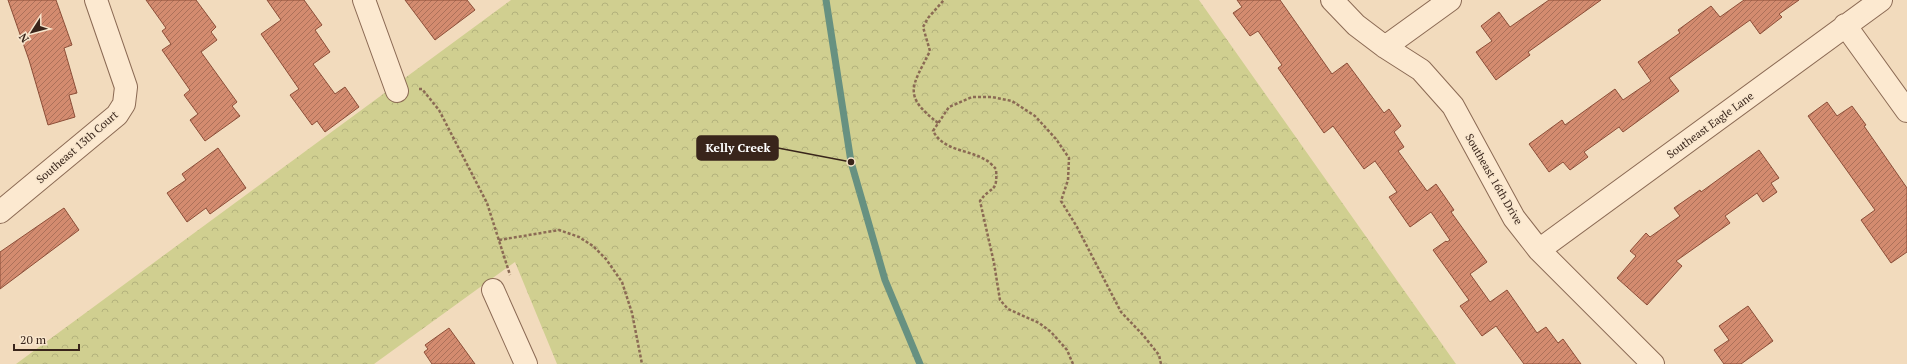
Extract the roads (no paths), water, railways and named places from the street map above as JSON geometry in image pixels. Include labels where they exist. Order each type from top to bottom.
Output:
[{"type":"street","name":"Southeast 13th Court","points":[[0,212],[117,115],[124,104],[126,86],[96,0]]},
{"type":"street","points":[[364,0],[397,90]]},
{"type":"street","name":"Southeast 16th Drive","points":[[1332,0],[1356,25],[1385,48],[1421,70],[1453,106],[1514,218],[1539,250],[1653,364]]},
{"type":"street","points":[[1385,48],[1450,0]]},
{"type":"street","name":"Southeast Eagle Lane","points":[[1539,250],[1881,0]]},
{"type":"street","points":[[1845,25],[1907,111]]},
{"type":"street","points":[[493,290],[526,364]]},
{"type":"waterway","points":[[826,0],[851,162],[885,280],[920,364]]},
{"type":"place","name":"Kelly Creek","points":[[851,162]]}]
